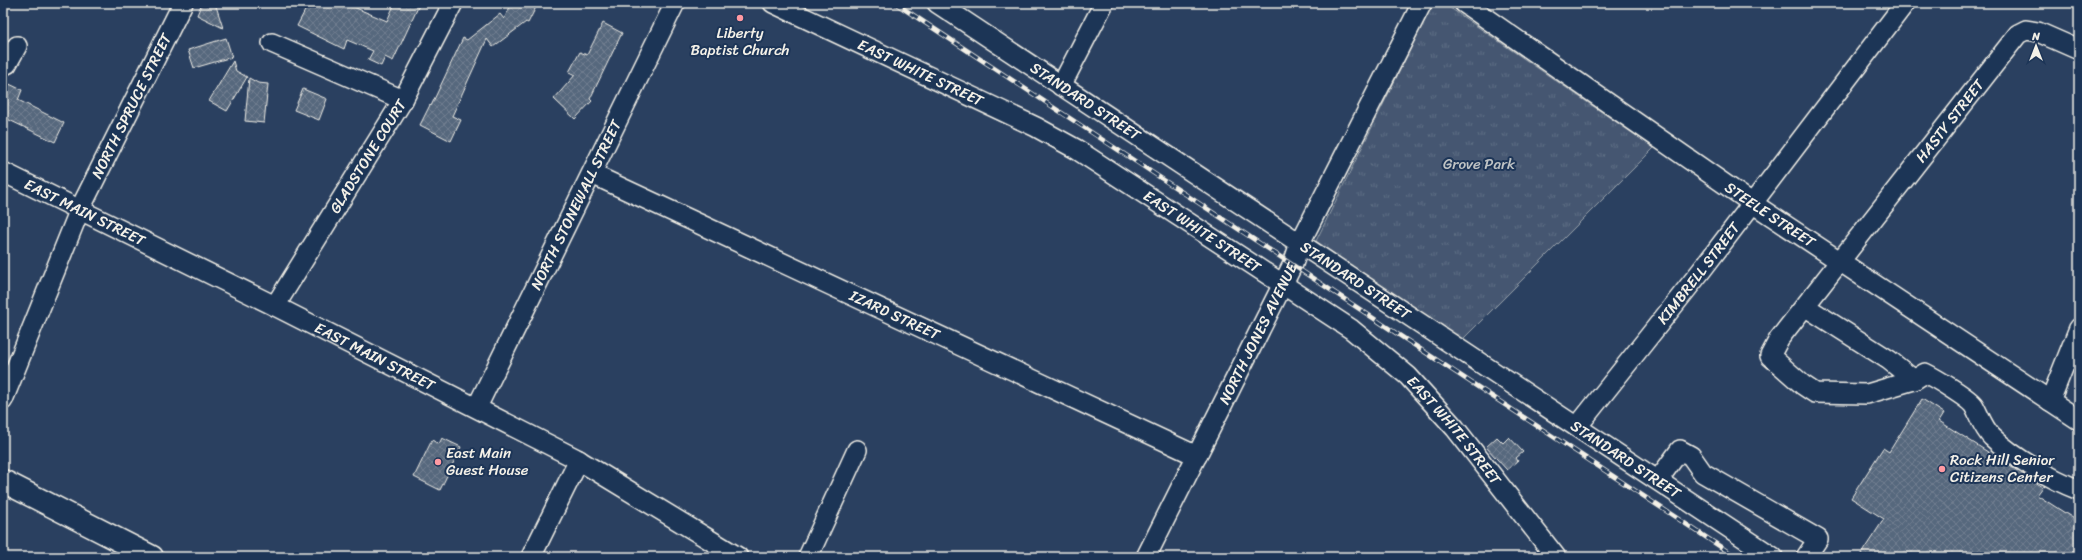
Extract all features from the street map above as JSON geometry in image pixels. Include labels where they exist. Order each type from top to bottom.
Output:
[{"type":"main road","points":[[3,481],[152,557]]},
{"type":"street","name":"NORTH SPRUCE STREET","points":[[3,400],[80,209],[183,3]]},
{"type":"street","name":"GLADSTONE COURT","points":[[275,306],[403,100],[453,3]]},
{"type":"street","name":"NORTH STONEWALL STREET","points":[[477,407],[675,3]]},
{"type":"street","name":"STANDARD STREET","points":[[937,3],[1060,86],[1300,243],[1773,557]]},
{"type":"street","points":[[1060,86],[1104,3]]},
{"type":"street","name":"NORTH JONES AVENUE","points":[[1146,557],[1283,283],[1300,243],[1422,3]]},
{"type":"street","name":"STEELE STREET","points":[[1464,3],[1752,203],[2079,420]]},
{"type":"street","name":"KIMBRELL STREET","points":[[1577,427],[1752,203],[1905,3]]},
{"type":"street","name":"EAST WHITE STREET","points":[[785,5],[1036,127],[1076,149],[1283,283],[1351,329],[1408,376],[1455,428],[1556,557]]},
{"type":"street","name":"HASTY STREET","points":[[1914,380],[1867,394],[1815,393],[1803,385],[1770,356],[1779,339],[1806,307],[1840,261],[2018,34],[2026,30],[2038,32],[2079,50]]},
{"type":"street","points":[[272,42],[403,100]]},
{"type":"street","points":[[3,65],[7,64],[17,46]]},
{"type":"street","name":"EAST MAIN STREET","points":[[3,172],[275,306],[579,460],[738,557]]},
{"type":"street","name":"IZARD STREET","points":[[592,174],[1197,456]]},
{"type":"street","points":[[1806,307],[1889,360],[1914,380],[1925,373],[1938,380],[1973,405],[1981,424],[1992,437],[2035,468],[2060,483],[2079,490]]},
{"type":"street","points":[[2050,401],[2079,328]]},
{"type":"street","points":[[808,557],[857,450]]},
{"type":"street","points":[[1658,480],[1680,450],[1691,456],[1703,473],[1818,539],[1806,557]]},
{"type":"street","points":[[531,557],[579,460]]},
{"type":"green space","name":"Grove Park","points":[[1433,3],[1443,3],[1654,148],[1460,342],[1316,241]]},
{"type":"building","points":[[202,3],[215,3],[223,28],[197,15]]},
{"type":"building","points":[[309,3],[344,3],[387,21],[395,3],[420,3],[393,61],[385,57],[381,66],[368,60],[373,51],[347,40],[344,49],[297,26]]},
{"type":"building","points":[[512,3],[538,3],[528,23],[526,22],[493,47],[487,39],[452,116],[461,120],[451,141],[420,125],[430,105],[431,106],[463,38],[467,40],[500,14],[504,19]]},
{"type":"building","points":[[603,23],[622,33],[590,99],[592,101],[575,119],[554,99],[575,75],[569,72],[580,52],[587,55]]},
{"type":"building","points":[[226,38],[232,57],[194,68],[188,50]]},
{"type":"building","points":[[233,61],[236,71],[247,77],[227,111],[209,101]]},
{"type":"building","points":[[249,78],[258,83],[268,84],[264,123],[245,121]]},
{"type":"building","points":[[3,81],[22,90],[18,100],[64,123],[55,142],[3,117]]},
{"type":"building","points":[[303,89],[327,99],[319,120],[294,110]]},
{"type":"building","name":"Rock Hill Senior Citizens Center","points":[[1922,399],[1944,413],[1939,421],[2043,487],[2037,495],[2079,522],[2079,557],[1859,557],[1884,519],[1851,498],[1883,448],[1889,452]]},
{"type":"building","points":[[1497,437],[1503,443],[1509,437],[1523,452],[1516,458],[1518,461],[1507,470],[1486,447]]},
{"type":"building","name":"East Main Guest House","points":[[442,438],[461,447],[440,490],[414,477],[432,440],[439,444]]},
{"type":"railway","points":[[895,3],[1736,557]]},
{"type":"place","name":"Liberty Baptist Church","points":[[740,18]]},
{"type":"place","name":"East Main Guest House","points":[[438,462]]},
{"type":"place","name":"Rock Hill Senior Citizens Center","points":[[1942,469]]}]
